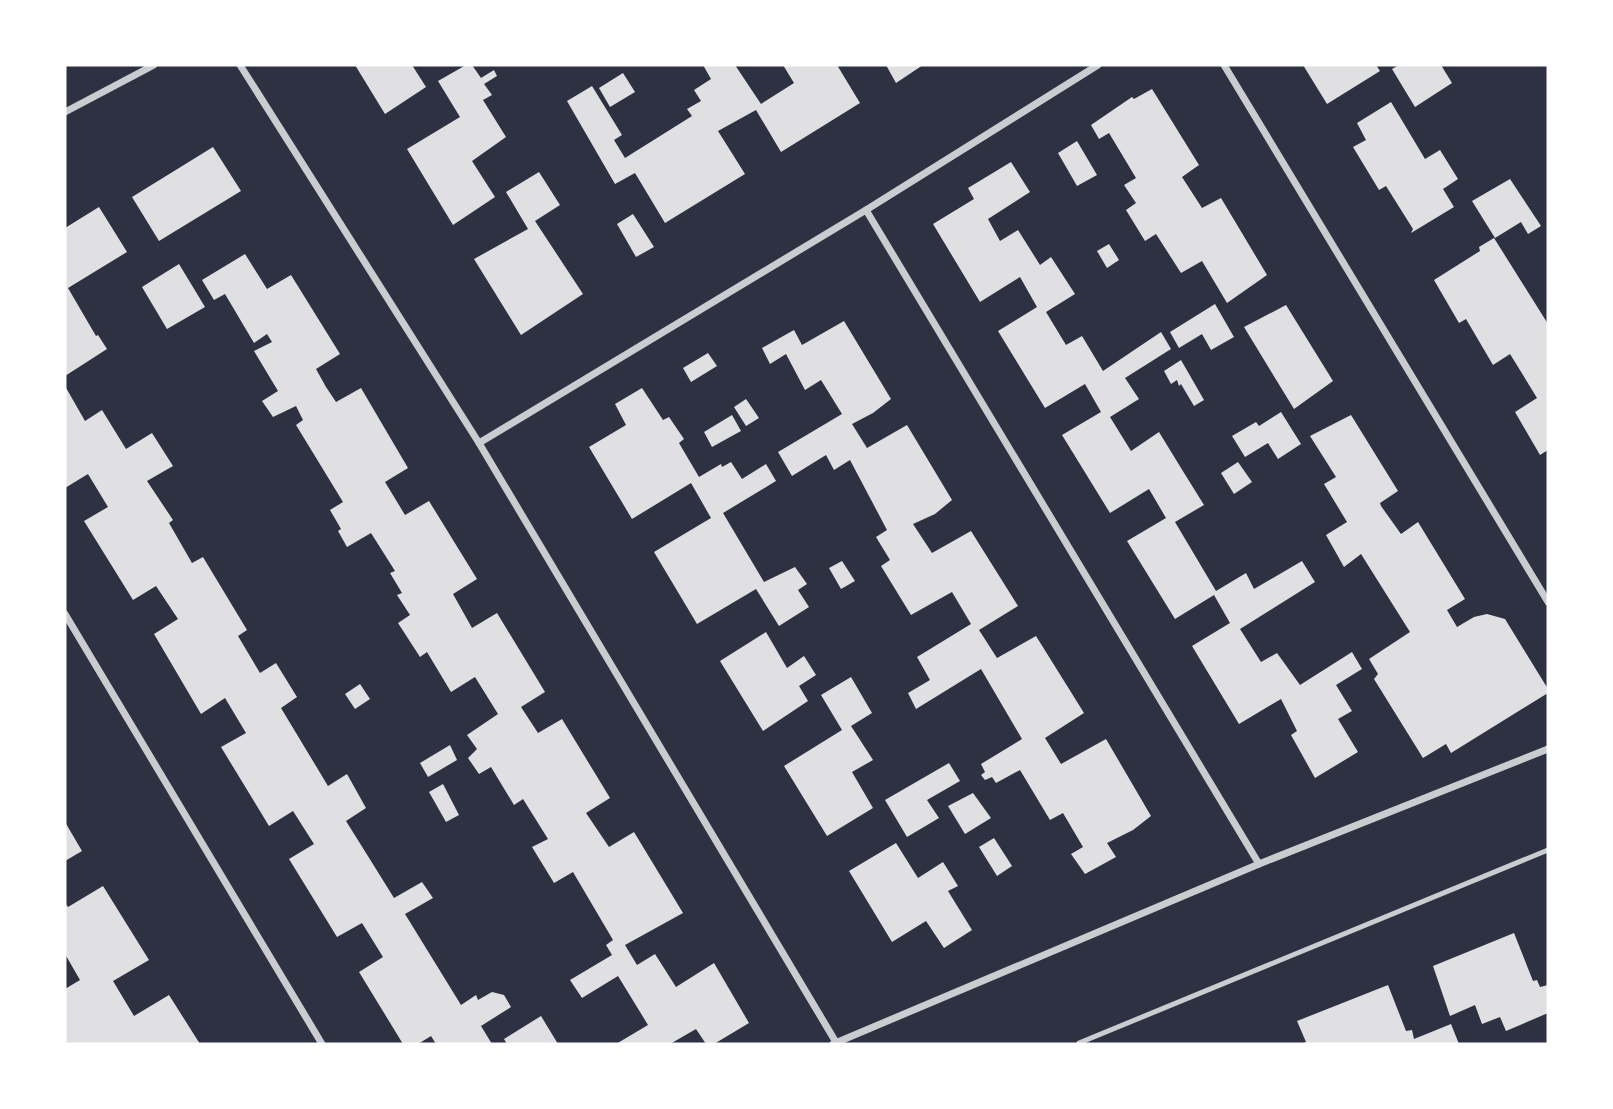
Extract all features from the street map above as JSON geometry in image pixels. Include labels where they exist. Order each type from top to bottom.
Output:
[{"type":"street","points":[[65,111],[154,65]]},
{"type":"street","points":[[240,65],[479,443],[835,1044],[1259,864],[1548,749]]},
{"type":"street","points":[[479,443],[866,210],[1098,65]]},
{"type":"street","points":[[1224,65],[1548,603]]},
{"type":"street","points":[[866,210],[1259,864]]},
{"type":"street","points":[[65,614],[323,1044]]},
{"type":"lane","points":[[1079,1043],[1548,850]]},
{"type":"building","points":[[355,65],[412,65],[426,87],[385,114]]},
{"type":"building","points":[[466,65],[472,65],[481,78],[494,70],[497,76],[484,84],[492,95],[483,100],[506,137],[472,161],[495,197],[453,225],[407,149],[460,117],[438,81]]},
{"type":"building","points":[[703,65],[735,65],[761,104],[794,83],[783,65],[837,65],[860,103],[781,152],[756,110],[718,131],[745,174],[665,223],[635,173],[615,184],[567,101],[592,86],[622,135],[614,140],[625,158],[692,116],[687,109],[701,101],[694,90],[711,79]]},
{"type":"building","points":[[886,65],[923,65],[896,83]]},
{"type":"building","points":[[1303,65],[1376,65],[1380,71],[1327,104]]},
{"type":"building","points":[[1399,65],[1441,65],[1452,83],[1415,107],[1392,69]]},
{"type":"building","points":[[623,73],[635,92],[610,107],[599,88]]},
{"type":"building","points":[[1152,89],[1199,165],[1182,177],[1202,208],[1221,198],[1267,275],[1227,303],[1202,261],[1181,273],[1156,234],[1145,241],[1126,210],[1136,203],[1124,185],[1136,178],[1109,133],[1099,139],[1091,125],[1132,97],[1134,99]]},
{"type":"building","points":[[1391,102],[1425,159],[1440,150],[1458,179],[1443,189],[1454,207],[1411,233],[1413,229],[1386,186],[1379,190],[1353,147],[1366,140],[1357,123]]},
{"type":"building","points":[[1077,141],[1097,175],[1077,186],[1058,153]]},
{"type":"building","points":[[213,147],[241,191],[159,241],[132,197]]},
{"type":"building","points":[[1011,162],[1030,192],[988,219],[1000,241],[1018,230],[1040,265],[1051,257],[1075,294],[1046,312],[1066,345],[1082,336],[1103,371],[1161,332],[1171,349],[1125,378],[1139,399],[1110,417],[1131,451],[1159,432],[1204,505],[1175,522],[1216,591],[1246,573],[1254,589],[1302,561],[1315,582],[1240,629],[1261,662],[1277,653],[1300,685],[1352,652],[1362,669],[1336,685],[1352,711],[1338,719],[1358,752],[1315,778],[1291,735],[1297,731],[1281,699],[1239,724],[1192,646],[1230,623],[1214,595],[1175,619],[1127,541],[1166,518],[1149,489],[1110,513],[1062,435],[1101,412],[1085,384],[1045,408],[998,331],[1037,307],[1020,277],[980,302],[933,224],[974,199],[968,188]]},
{"type":"building","points":[[539,172],[560,205],[535,221],[583,294],[521,335],[474,259],[528,229],[506,192]]},
{"type":"building","points":[[1510,179],[1541,226],[1528,234],[1521,222],[1495,238],[1472,201]]},
{"type":"building","points":[[99,207],[127,252],[68,288],[96,336],[98,335],[107,349],[65,376],[65,228]]},
{"type":"building","points":[[633,214],[654,247],[636,257],[617,224]]},
{"type":"building","points":[[1494,238],[1548,324],[1548,450],[1540,455],[1515,412],[1537,398],[1510,354],[1493,365],[1466,319],[1459,323],[1434,280],[1480,251],[1479,247]]},
{"type":"building","points":[[1109,244],[1119,260],[1107,268],[1097,251]]},
{"type":"building","points":[[245,254],[267,289],[291,275],[340,354],[316,369],[326,387],[336,402],[361,388],[408,468],[385,482],[405,515],[429,501],[477,579],[453,594],[472,628],[497,613],[545,692],[521,707],[538,733],[562,719],[610,798],[586,813],[609,847],[634,832],[683,913],[625,945],[637,965],[655,954],[676,987],[714,963],[749,1023],[714,1044],[706,1044],[696,1029],[670,1044],[616,1044],[648,1025],[618,976],[582,998],[570,980],[612,955],[606,945],[613,940],[573,872],[554,883],[532,847],[548,839],[523,799],[514,805],[491,767],[479,774],[468,758],[477,749],[467,735],[498,714],[475,677],[451,692],[427,652],[420,657],[398,623],[410,615],[397,595],[402,593],[390,573],[395,571],[371,533],[347,547],[338,531],[341,529],[330,510],[343,502],[296,425],[303,420],[296,406],[273,417],[262,401],[278,391],[254,351],[272,342],[267,334],[254,343],[225,294],[214,300],[202,280]]},
{"type":"building","points":[[179,264],[205,307],[167,329],[142,287]]},
{"type":"building","points":[[1215,304],[1234,337],[1211,350],[1202,334],[1179,348],[1170,332]]},
{"type":"building","points":[[1286,305],[1333,381],[1294,409],[1244,327]]},
{"type":"building","points":[[844,321],[891,399],[852,424],[867,448],[907,425],[952,500],[935,514],[913,524],[932,553],[971,531],[1018,606],[979,630],[997,658],[1036,636],[1084,713],[1045,738],[1061,764],[1106,739],[1151,816],[1133,830],[1107,843],[1116,857],[1085,874],[1071,854],[1083,847],[1063,813],[1050,820],[1020,770],[996,783],[992,777],[985,780],[981,775],[985,772],[981,764],[1022,739],[981,669],[916,709],[908,693],[930,680],[917,657],[971,624],[952,592],[911,615],[881,566],[890,560],[876,537],[887,530],[850,460],[834,470],[826,455],[792,476],[778,452],[842,414],[821,380],[805,390],[786,354],[770,364],[762,348],[794,330],[802,345]]},
{"type":"building","points":[[708,353],[717,366],[691,382],[683,368]]},
{"type":"building","points":[[1181,360],[1204,400],[1194,406],[1181,384],[1179,386],[1177,380],[1171,384],[1164,371]]},
{"type":"building","points":[[65,386],[85,421],[102,410],[126,449],[152,433],[173,466],[147,481],[173,520],[169,523],[192,563],[203,557],[247,630],[238,636],[260,673],[276,663],[297,697],[281,708],[328,786],[347,774],[366,808],[346,821],[394,898],[422,882],[433,898],[405,914],[461,1005],[476,995],[478,1000],[492,992],[504,995],[511,1007],[481,1026],[492,1044],[436,1044],[431,1036],[418,1044],[403,1044],[359,972],[383,957],[362,923],[337,937],[289,859],[314,844],[293,811],[269,826],[221,747],[246,733],[225,698],[201,714],[154,634],[178,619],[156,586],[133,600],[84,521],[108,507],[88,474],[65,488]]},
{"type":"building","points":[[642,388],[663,420],[669,417],[684,439],[679,443],[699,477],[721,464],[722,467],[731,462],[742,479],[766,464],[776,481],[723,513],[764,582],[795,567],[807,584],[798,590],[809,607],[779,626],[756,589],[697,624],[654,552],[711,518],[691,483],[632,519],[589,447],[626,425],[615,404]]},
{"type":"building","points":[[746,399],[759,418],[746,426],[734,407]]},
{"type":"building","points":[[1281,412],[1301,444],[1278,459],[1268,443],[1245,457],[1232,436],[1256,422],[1259,426]]},
{"type":"building","points":[[732,415],[741,431],[712,447],[704,432]]},
{"type":"building","points":[[1351,415],[1398,491],[1380,503],[1381,506],[1401,534],[1418,522],[1465,599],[1447,610],[1457,627],[1474,617],[1487,614],[1505,619],[1548,689],[1548,693],[1451,753],[1446,744],[1423,758],[1374,679],[1378,674],[1369,659],[1410,632],[1361,554],[1344,567],[1326,535],[1347,522],[1324,484],[1336,477],[1310,436]]},
{"type":"building","points":[[1238,462],[1252,482],[1234,494],[1221,473]]},
{"type":"building","points":[[842,561],[855,581],[841,589],[829,568]]},
{"type":"building","points":[[766,632],[787,668],[804,656],[816,675],[799,686],[808,701],[763,731],[720,661]]},
{"type":"building","points":[[851,677],[872,713],[851,726],[873,760],[852,772],[873,808],[827,836],[784,766],[842,730],[821,695]]},
{"type":"building","points":[[360,684],[370,699],[355,709],[345,694]]},
{"type":"building","points":[[450,745],[457,760],[428,777],[420,763]]},
{"type":"building","points":[[949,763],[960,781],[927,800],[939,818],[907,837],[885,800]]},
{"type":"building","points":[[443,784],[459,815],[446,822],[429,792]]},
{"type":"building","points":[[973,793],[991,818],[965,834],[948,806]]},
{"type":"building","points":[[65,822],[82,851],[65,861]]},
{"type":"building","points":[[994,838],[1012,866],[997,876],[979,847]]},
{"type":"building","points":[[896,843],[918,878],[943,862],[958,886],[948,891],[972,930],[944,948],[926,921],[892,942],[849,871]]},
{"type":"building","points":[[103,886],[149,960],[113,981],[134,1016],[169,995],[200,1044],[65,1044],[65,989],[80,980],[65,954],[65,903],[68,907]]},
{"type":"building","points":[[1514,933],[1533,981],[1537,980],[1540,987],[1548,985],[1548,1013],[1506,1031],[1500,1017],[1482,1024],[1475,1005],[1450,1016],[1433,966]]},
{"type":"building","points":[[1388,985],[1406,1031],[1412,1030],[1414,1039],[1451,1024],[1459,1044],[1301,1044],[1306,1042],[1297,1021]]},
{"type":"building","points":[[541,1016],[558,1044],[507,1044],[504,1039]]}]
